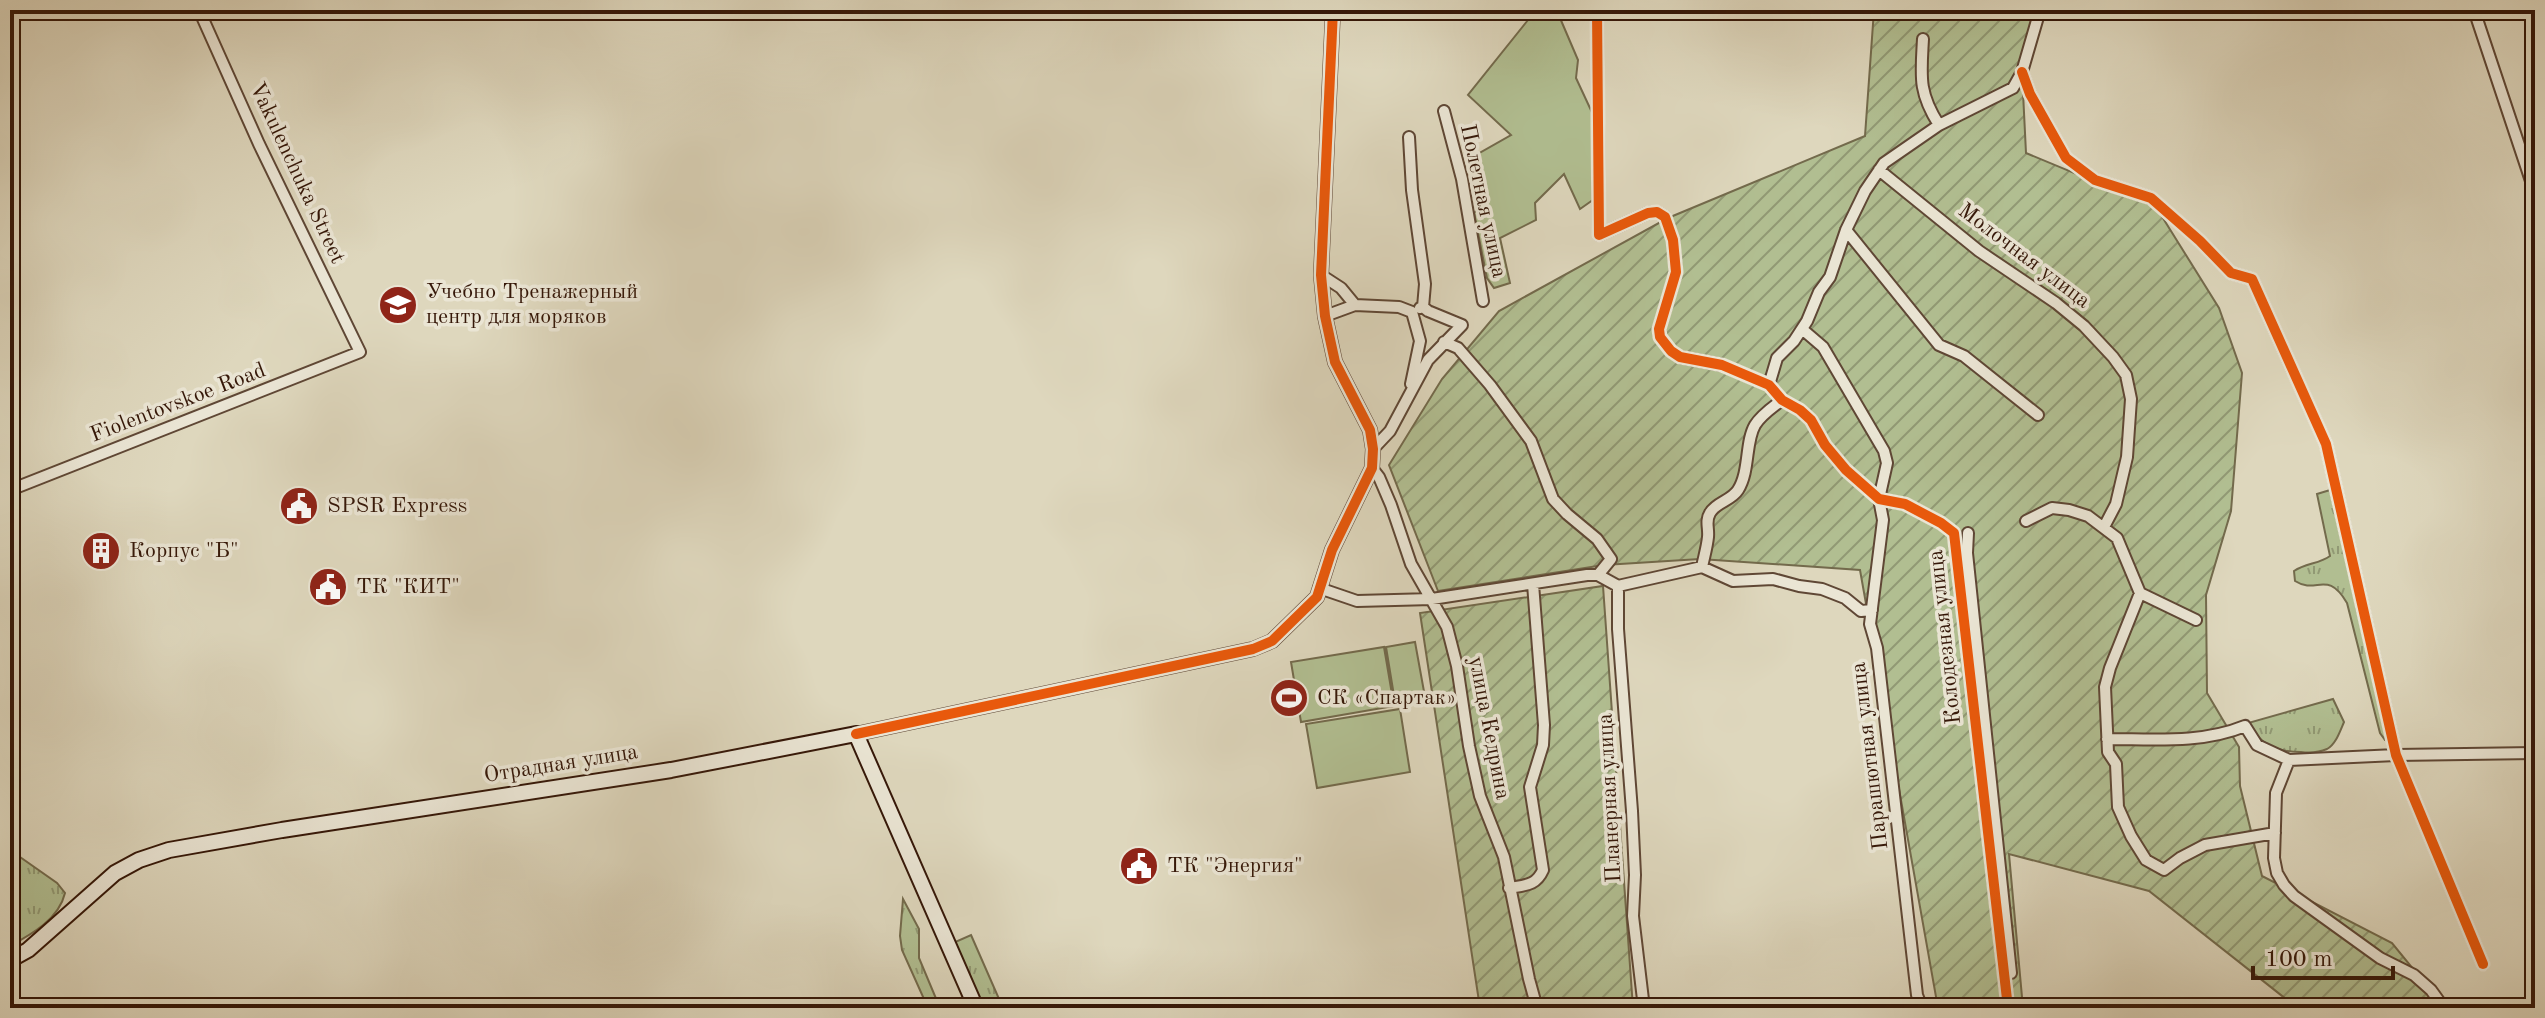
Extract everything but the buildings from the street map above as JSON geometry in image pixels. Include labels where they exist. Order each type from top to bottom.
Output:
[{"type":"main road","name":"Отрадная улица","points":[[10,960],[28,950],[115,873],[139,860],[169,850],[671,770],[856,734]]},
{"type":"main road","points":[[856,734],[976,1008]]},
{"type":"street","name":"Vakulenchuka Street","points":[[199,10],[259,144],[360,352]]},
{"type":"street","points":[[856,734],[1253,649],[1272,641],[1317,597],[1332,550],[1372,468],[1373,449],[1370,430],[1335,362],[1325,316],[1321,275],[1333,10]]},
{"type":"street","name":"Колодезная улица","points":[[1597,10],[1599,235],[1648,213],[1657,212],[1665,217],[1673,240],[1676,272],[1670,297],[1659,321],[1665,343],[1680,357],[1722,365],[1769,385],[1782,400],[1811,420],[1825,445],[1846,470],[1879,499],[1905,504],[1954,533],[2008,1008]]},
{"type":"street","points":[[1769,385],[1777,358],[1802,329],[1819,292],[1830,277],[1846,230],[1865,191],[1884,163],[1939,125],[2013,88],[2022,72],[2040,10]]},
{"type":"street","points":[[2474,10],[2535,193]]},
{"type":"street","points":[[1923,39],[1921,74],[1925,103],[1939,125]]},
{"type":"street","points":[[2022,72],[2030,94],[2066,158],[2095,180],[2151,198],[2231,273],[2252,279],[2326,444],[2396,755],[2483,964]]},
{"type":"street","name":"Полетная улица","points":[[1444,111],[1462,179],[1483,301]]},
{"type":"street","points":[[1409,137],[1412,190],[1425,284],[1423,307]]},
{"type":"street","name":"Молочная улица","points":[[1879,170],[1979,251],[2066,310],[2113,357],[2126,375],[2131,399],[2127,457],[2116,504],[2104,527]]},
{"type":"street","points":[[1846,230],[1939,345],[1964,356],[2038,415]]},
{"type":"street","points":[[1321,275],[1341,288],[1355,305]]},
{"type":"street","points":[[1325,316],[1355,305],[1399,307],[1412,312],[1423,307]]},
{"type":"street","points":[[1373,449],[1390,431],[1428,360],[1462,325],[1423,307]]},
{"type":"street","points":[[1409,393],[1420,341],[1412,312]]},
{"type":"street","name":"Парашютная улица","points":[[1802,329],[1823,347],[1884,451],[1887,463],[1879,499],[1883,520],[1870,624],[1877,648],[1917,995],[1922,1008]]},
{"type":"street","points":[[1444,342],[1458,348],[1490,385],[1531,441],[1553,499],[1597,539],[1611,559],[1598,575]]},
{"type":"street","name":"Fiolentovskoe Road","points":[[10,490],[360,352]]},
{"type":"street","points":[[1702,567],[1709,514],[1737,493],[1749,460],[1750,436],[1755,425],[1782,400]]},
{"type":"street","name":"улица Кедрина","points":[[1372,468],[1391,505],[1411,564],[1447,627],[1480,796],[1504,857],[1537,1008]]},
{"type":"street","points":[[2026,521],[2052,508],[2088,516],[2117,538],[2140,593],[2196,620]]},
{"type":"street","name":"Колодезная улица","points":[[1968,533],[1967,553],[2015,1008]]},
{"type":"street","points":[[1319,588],[1357,601],[1432,599],[1598,575],[1618,586],[1702,567],[1733,581],[1773,579],[1822,589],[1845,598],[1861,611],[1872,610]]},
{"type":"street","points":[[1509,888],[1537,881],[1543,870],[1530,787],[1543,745],[1544,725],[1533,584]]},
{"type":"street","name":"Планерная улица","points":[[1618,586],[1617,616],[1625,694],[1635,875],[1633,916],[1644,1008]]},
{"type":"street","points":[[2140,593],[2105,687],[2108,752],[2116,764],[2118,807],[2131,836],[2146,860],[2164,870],[2205,845],[2275,833]]},
{"type":"street","points":[[2107,739],[2195,739],[2224,735],[2245,726],[2257,745],[2289,760],[2535,753]]},
{"type":"street","points":[[2289,760],[2276,793],[2274,858],[2284,885],[2294,896],[2380,958],[2414,975],[2431,990],[2444,1008]]},
{"type":"green space","points":[[1874,10],[2036,10],[2022,72],[2026,153],[2156,207],[2219,308],[2242,373],[2231,511],[2206,595],[2207,693],[2239,747],[2240,786],[2262,876],[2392,943],[2445,1008],[2293,1008],[2291,1003],[2149,891],[2009,854],[2023,1008],[1938,1008],[1860,570],[1700,559],[1604,565],[1438,591],[1389,465],[1442,379],[1499,311],[1668,218],[1865,136]]},
{"type":"green space","points":[[1557,11],[1578,60],[1576,78],[1596,121],[1597,197],[1580,209],[1564,174],[1535,203],[1536,220],[1500,238],[1510,283],[1494,288],[1487,278],[1474,213],[1486,203],[1469,159],[1511,135],[1468,95],[1528,20]]},
{"type":"green space","points":[[2330,490],[2387,740],[2380,733],[2347,603],[2334,587],[2303,585],[2295,581],[2294,571],[2330,556],[2317,494]]},
{"type":"green space","points":[[1603,586],[1633,1008],[1480,1008],[1420,613]]},
{"type":"green space","points":[[1415,642],[1425,697],[1395,702],[1386,647]]},
{"type":"green space","points":[[1384,647],[1394,706],[1301,722],[1291,662]]},
{"type":"green space","points":[[2333,699],[2344,722],[2335,741],[2324,750],[2292,752],[2277,749],[2258,737],[2248,723]]},
{"type":"green space","points":[[1400,709],[1410,772],[1317,788],[1306,724]]},
{"type":"green space","points":[[10,850],[57,883],[65,893],[51,918],[10,946]]},
{"type":"green space","points":[[903,899],[919,929],[919,958],[940,1008],[928,1008],[902,950]]},
{"type":"green space","points":[[971,935],[1003,1008],[982,1008],[953,943]]},
{"type":"cycle path","points":[[856,734],[1253,649],[1272,641],[1317,597],[1332,550],[1372,468],[1373,449],[1370,430],[1335,362],[1325,316],[1321,275],[1333,10]]},
{"type":"cycle path","points":[[1597,10],[1599,235],[1648,213],[1657,212],[1665,217],[1673,240],[1676,272],[1659,329],[1660,337],[1680,357],[1722,365],[1769,385],[1782,400],[1811,420],[1825,445],[1846,470],[1879,499],[1905,504],[1954,533],[2008,1008]]},
{"type":"cycle path","points":[[2022,72],[2030,94],[2066,158],[2095,180],[2151,198],[2231,273],[2252,279],[2326,444],[2396,755],[2483,964]]},
{"type":"place","name":"Учебно Тренажерный центр для моряков","points":[[398,305]]},
{"type":"place","name":"SPSR Express","points":[[299,506]]},
{"type":"place","name":"Корпус \"Б\"","points":[[101,551]]},
{"type":"place","name":"ТК \"КИТ\"","points":[[328,587]]},
{"type":"place","name":"СК «Спартак»","points":[[1289,698]]},
{"type":"place","name":"ТК \"Энергия\"","points":[[1139,866]]}]
